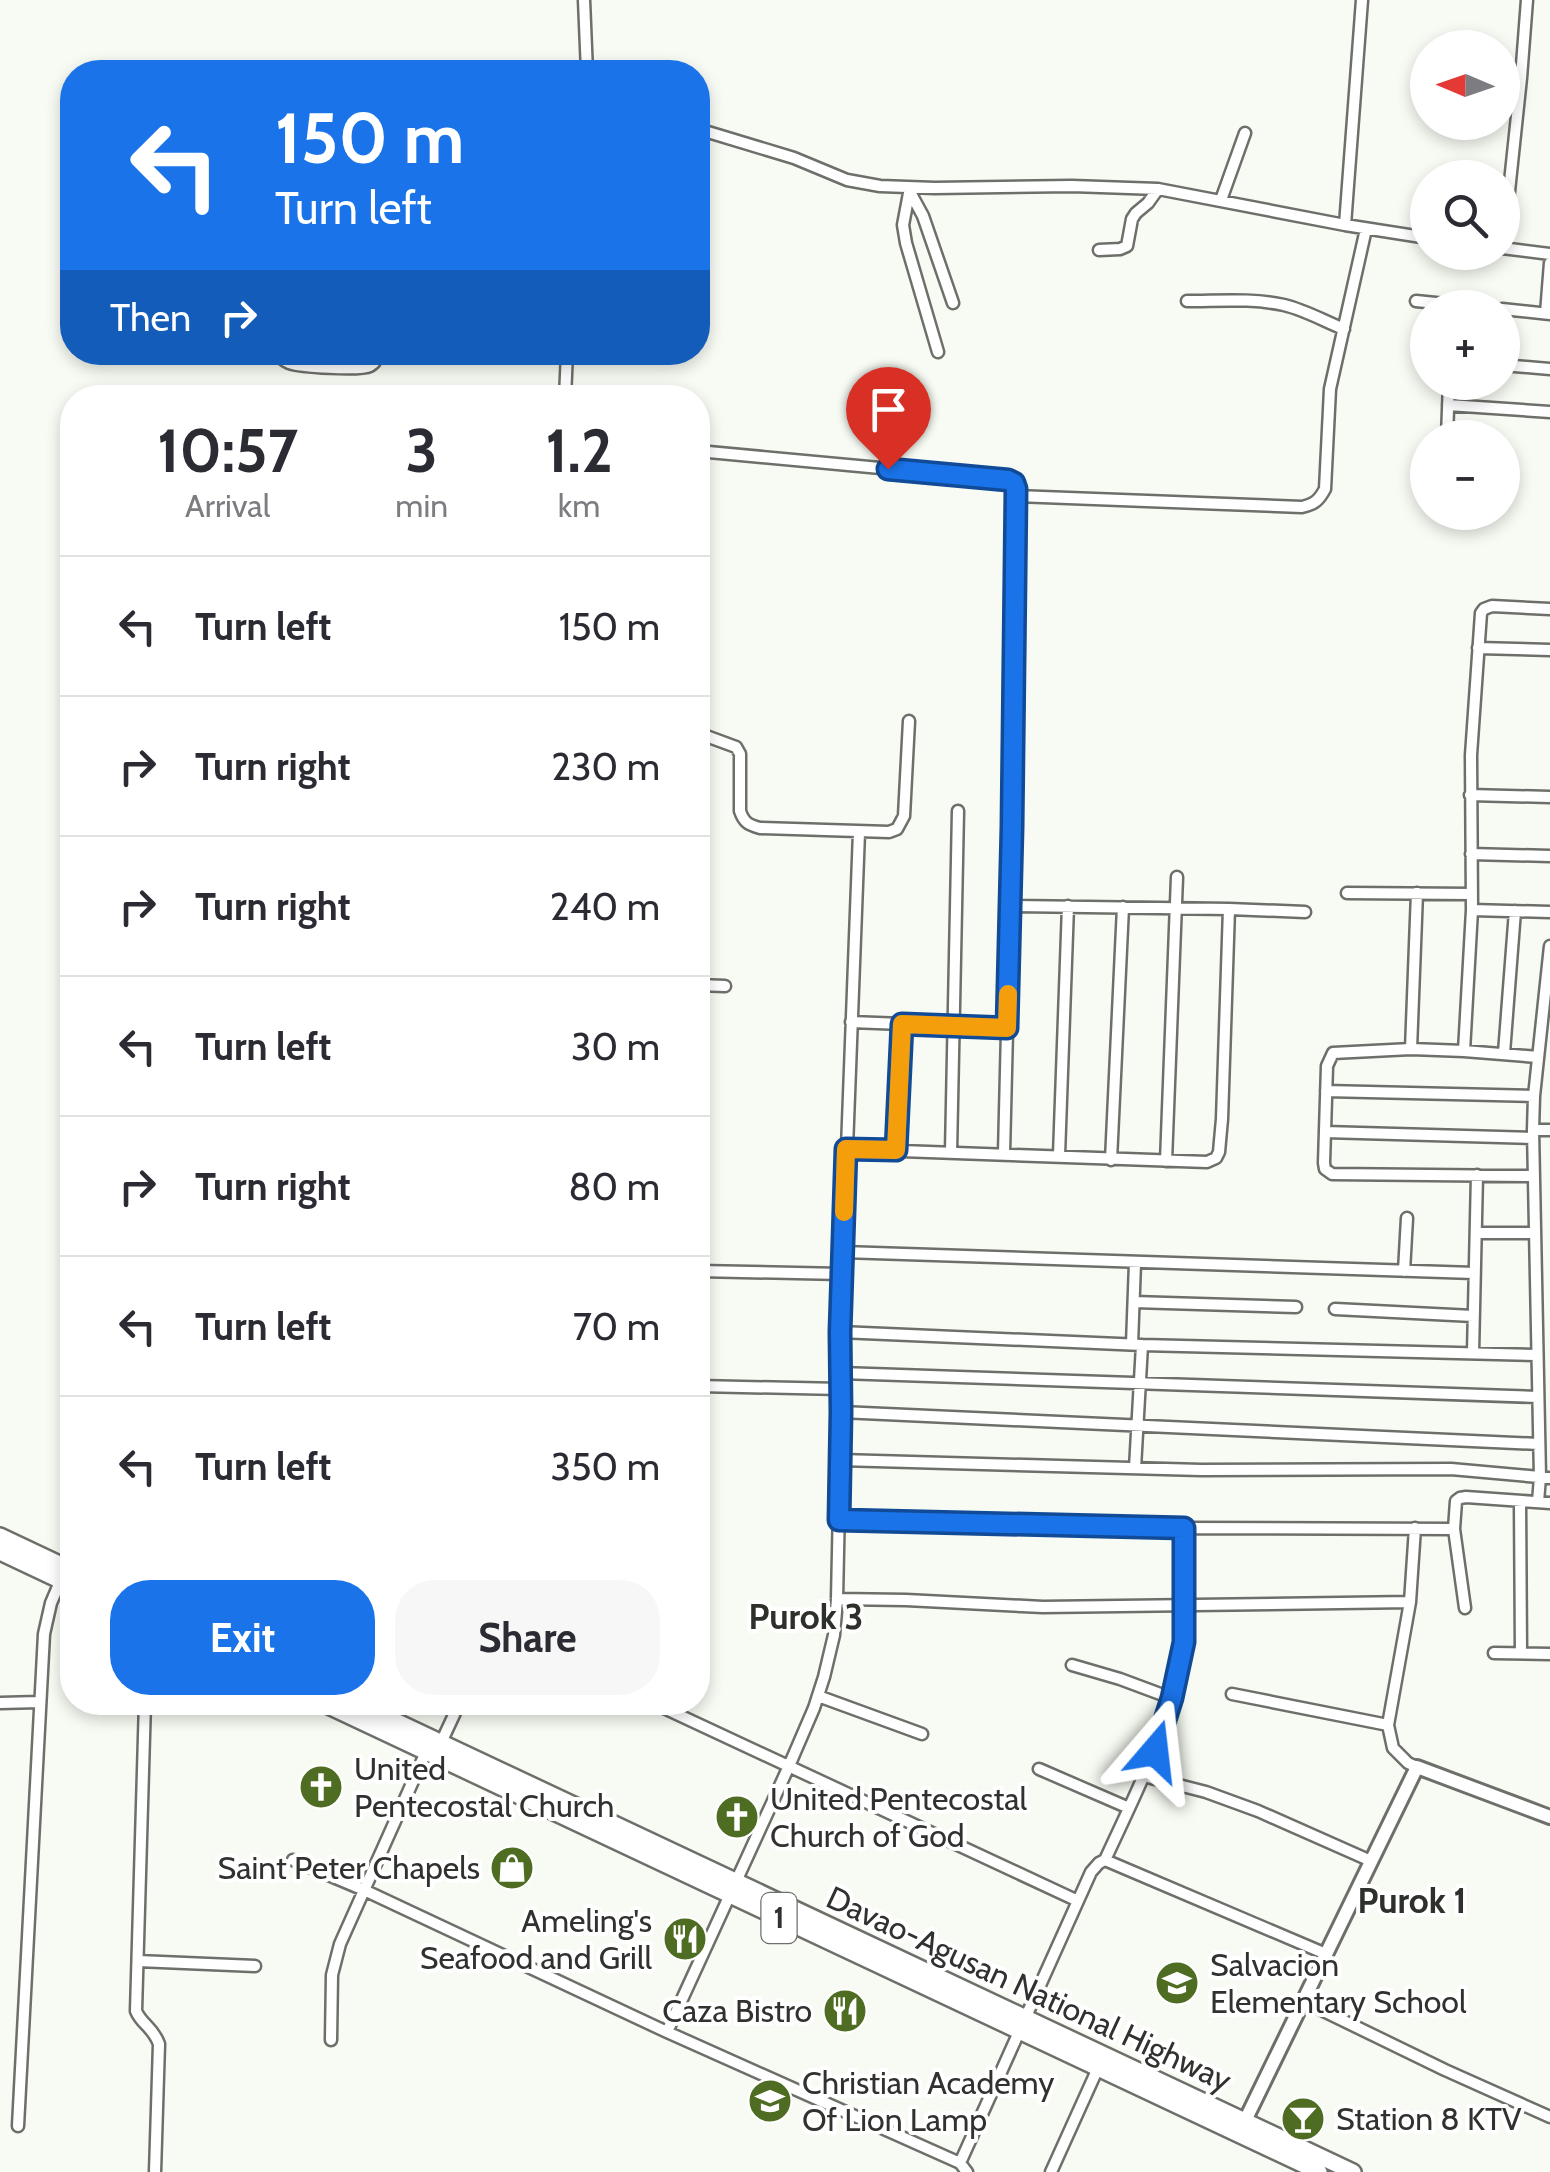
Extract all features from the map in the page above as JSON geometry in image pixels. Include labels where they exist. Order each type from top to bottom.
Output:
[{"type":"highway","points":[[0,1536],[60,1566]]},
{"type":"highway","points":[[0,1552],[60,1569]]},
{"type":"highway","name":"Davao-Agusan National Highway","points":[[350,1715],[1242,2128],[1348,2171]]},
{"type":"highway","name":"Davao-Agusan National Highway","points":[[376,1715],[434,1751]]},
{"type":"highway","name":"Davao-Agusan National Highway","points":[[1023,2025],[1098,2068],[1136,2078]]},
{"type":"highway","name":"Davao-Agusan National Highway","points":[[1242,2128],[1319,2172]]},
{"type":"street","points":[[584,0],[587,60]]},
{"type":"street","points":[[1344,225],[1362,0]]},
{"type":"street","points":[[1512,160],[1527,0]]},
{"type":"street","points":[[710,132],[794,158],[847,180],[910,190],[1072,186],[1158,189],[1410,235]]},
{"type":"street","points":[[1221,200],[1245,132]]},
{"type":"street","points":[[1099,250],[1127,246],[1132,219],[1158,189]]},
{"type":"street","points":[[910,190],[953,303]]},
{"type":"street","points":[[910,190],[903,225],[938,352]]},
{"type":"street","points":[[1016,496],[1302,507],[1320,499],[1324,489],[1330,388],[1366,229]]},
{"type":"street","points":[[1520,250],[1550,254]]},
{"type":"street","points":[[1520,311],[1548,313],[1550,263]]},
{"type":"street","points":[[1187,301],[1281,304],[1344,329]]},
{"type":"street","points":[[293,365],[369,365]]},
{"type":"street","points":[[1520,366],[1550,369]]},
{"type":"street","points":[[1448,400],[1448,420]]},
{"type":"street","points":[[1448,405],[1550,412]]},
{"type":"street","points":[[710,452],[1014,483],[1012,827],[1004,1153]]},
{"type":"street","points":[[1464,1050],[1472,910],[1470,795],[1482,614],[1487,607],[1550,609]]},
{"type":"street","points":[[1478,648],[1550,650]]},
{"type":"street","points":[[710,737],[736,747],[740,754],[740,812],[749,826],[889,832],[898,829],[904,816],[908,721]]},
{"type":"street","points":[[1470,795],[1550,797]]},
{"type":"street","points":[[951,1152],[958,811]]},
{"type":"street","points":[[667,2032],[789,1766],[818,1696],[834,1635],[842,1252],[858,832]]},
{"type":"street","points":[[1472,854],[1550,856]]},
{"type":"street","points":[[1166,1160],[1177,877]]},
{"type":"street","points":[[1347,893],[1472,894]]},
{"type":"street","points":[[1411,1049],[1417,894]]},
{"type":"street","points":[[1009,906],[1305,912]]},
{"type":"street","points":[[1058,1155],[1068,906]]},
{"type":"street","points":[[1112,1160],[1123,907]]},
{"type":"street","points":[[846,1149],[1211,1161],[1219,1152],[1229,909]]},
{"type":"street","points":[[1472,910],[1550,912]]},
{"type":"street","points":[[1504,1054],[1514,911]]},
{"type":"street","points":[[1465,1608],[1454,1529],[1454,1506],[1460,1498],[1544,1503],[1545,1477],[1538,1444],[1533,1134],[1550,946]]},
{"type":"street","points":[[710,985],[725,986]]},
{"type":"street","points":[[851,1022],[1007,1028]]},
{"type":"street","points":[[896,1150],[902,1024]]},
{"type":"street","points":[[1534,1176],[1332,1174],[1324,1163],[1326,1091],[1328,1060],[1333,1053],[1464,1050],[1538,1057]]},
{"type":"street","points":[[1326,1091],[1534,1096]]},
{"type":"street","points":[[1325,1132],[1533,1134],[1550,1130]]},
{"type":"street","points":[[1473,1353],[1477,1175]]},
{"type":"street","points":[[1404,1271],[1407,1218]]},
{"type":"street","points":[[1476,1233],[1534,1233]]},
{"type":"street","points":[[842,1252],[1474,1273]]},
{"type":"street","points":[[1135,1262],[1140,1384],[1135,1468]]},
{"type":"street","points":[[710,1271],[842,1274]]},
{"type":"street","points":[[1134,1302],[1296,1307]]},
{"type":"street","points":[[1335,1309],[1473,1316]]},
{"type":"street","points":[[840,1332],[1137,1345],[1536,1355]]},
{"type":"street","points":[[841,1373],[1537,1396]]},
{"type":"street","points":[[710,1386],[841,1389]]},
{"type":"street","points":[[841,1412],[1538,1444]]},
{"type":"street","points":[[840,1460],[1202,1470],[1450,1469],[1545,1477]]},
{"type":"street","points":[[1520,1501],[1521,1653]]},
{"type":"street","points":[[839,1520],[1454,1529]]},
{"type":"street","points":[[293,1860],[964,2168],[1091,1872],[1105,1860],[1155,1751],[1184,1642],[1184,1528]]},
{"type":"street","points":[[1415,1528],[1410,1602],[1388,1725],[1394,1748],[1417,1767],[1550,1818]]},
{"type":"street","points":[[18,2126],[39,1702],[46,1618],[60,1589]]},
{"type":"street","points":[[837,1598],[1043,1607],[1410,1602]]},
{"type":"street","points":[[1494,1653],[1550,1654]]},
{"type":"street","points":[[1072,1666],[1172,1698]]},
{"type":"street","points":[[1232,1694],[1388,1725]]},
{"type":"street","points":[[818,1696],[922,1734]]},
{"type":"street","points":[[0,1703],[39,1702]]},
{"type":"street","points":[[145,1715],[136,2011],[151,2027],[159,2044],[155,2172]]},
{"type":"street","points":[[331,2040],[332,1975],[336,1959],[364,1890],[453,1715]]},
{"type":"street","points":[[680,1715],[1078,1901]]},
{"type":"street","points":[[1242,2128],[1417,1767]]},
{"type":"street","points":[[1039,1769],[1128,1808]]},
{"type":"street","points":[[1143,1776],[1241,1804],[1371,1861]]},
{"type":"street","points":[[1105,1860],[1326,1954]]},
{"type":"street","points":[[138,1961],[255,1966]]},
{"type":"street","points":[[1303,2001],[1550,2116]]},
{"type":"street","points":[[1051,2172],[1098,2068]]},
{"type":"slow traffic","points":[[844,1212],[846,1149],[896,1150],[902,1024],[1007,1028],[1008,994]]},
{"type":"place","name":"United Pentecostal Church","points":[[321,1787]]},
{"type":"place","name":"United Pentecostal Church of God","points":[[737,1817]]},
{"type":"place","name":"Saint Peter Chapels","points":[[512,1868]]},
{"type":"place","name":"Ameling's Seafood and Grill","points":[[685,1939]]},
{"type":"place","name":"Salvacion Elementary School","points":[[1177,1983]]},
{"type":"place","name":"Caza Bistro","points":[[845,2011]]},
{"type":"place","name":"Christian Academy Of Lion Lamp","points":[[770,2101]]},
{"type":"place","name":"Station 8 KTV","points":[[1303,2119]]},
{"type":"district","name":"Purok 3","points":[[806,1617]]},
{"type":"district","name":"Purok 1","points":[[1412,1901]]},
{"type":"route","points":[[888,469],[1008,480],[1016,489],[1007,1028],[902,1024],[896,1150],[846,1149],[839,1520],[1184,1528],[1184,1642],[1155,1751]]}]
